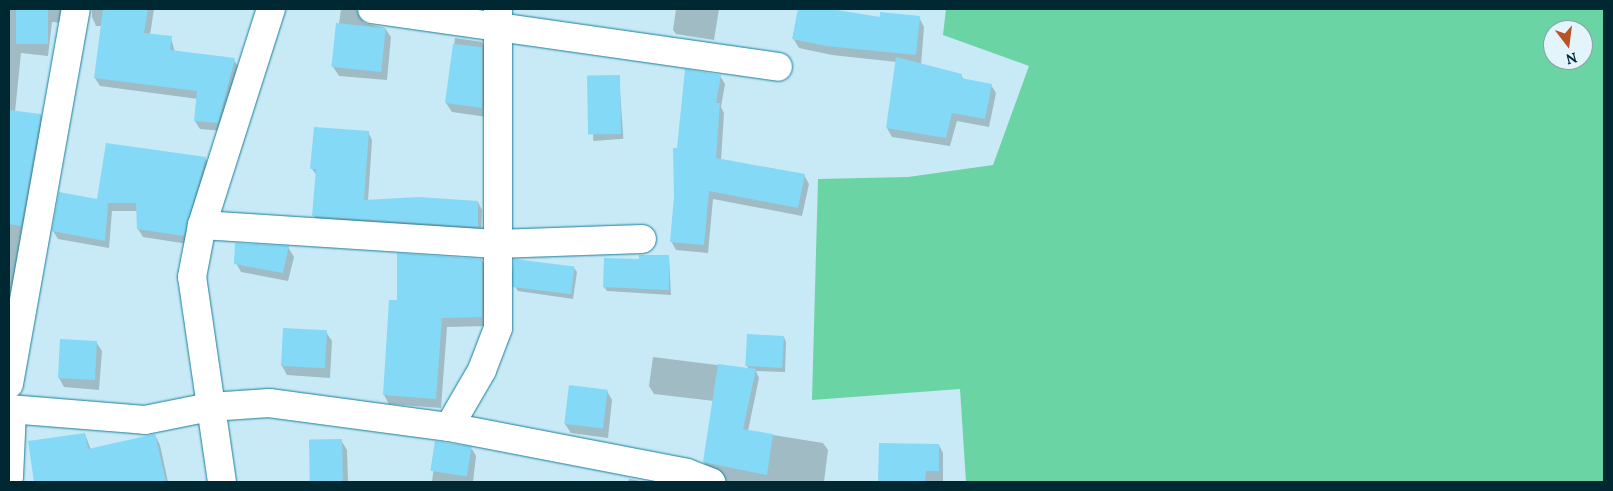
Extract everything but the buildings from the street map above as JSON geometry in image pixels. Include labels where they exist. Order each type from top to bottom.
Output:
[{"type":"street","points":[[9,477],[10,401],[76,9]]},
{"type":"street","points":[[222,482],[192,277],[202,225],[271,9]]},
{"type":"street","points":[[372,9],[497,18],[778,67]]},
{"type":"street","points":[[449,427],[482,370],[498,328],[496,244],[497,18]]},
{"type":"street","points":[[202,225],[496,244],[642,238]]},
{"type":"street","points":[[10,401],[145,420],[210,408],[268,403],[449,427],[687,473],[711,482]]},
{"type":"green space","points":[[946,9],[1604,9],[1604,482],[966,482],[960,389],[812,400],[818,179],[908,177],[993,165],[1029,66],[943,35]]}]
